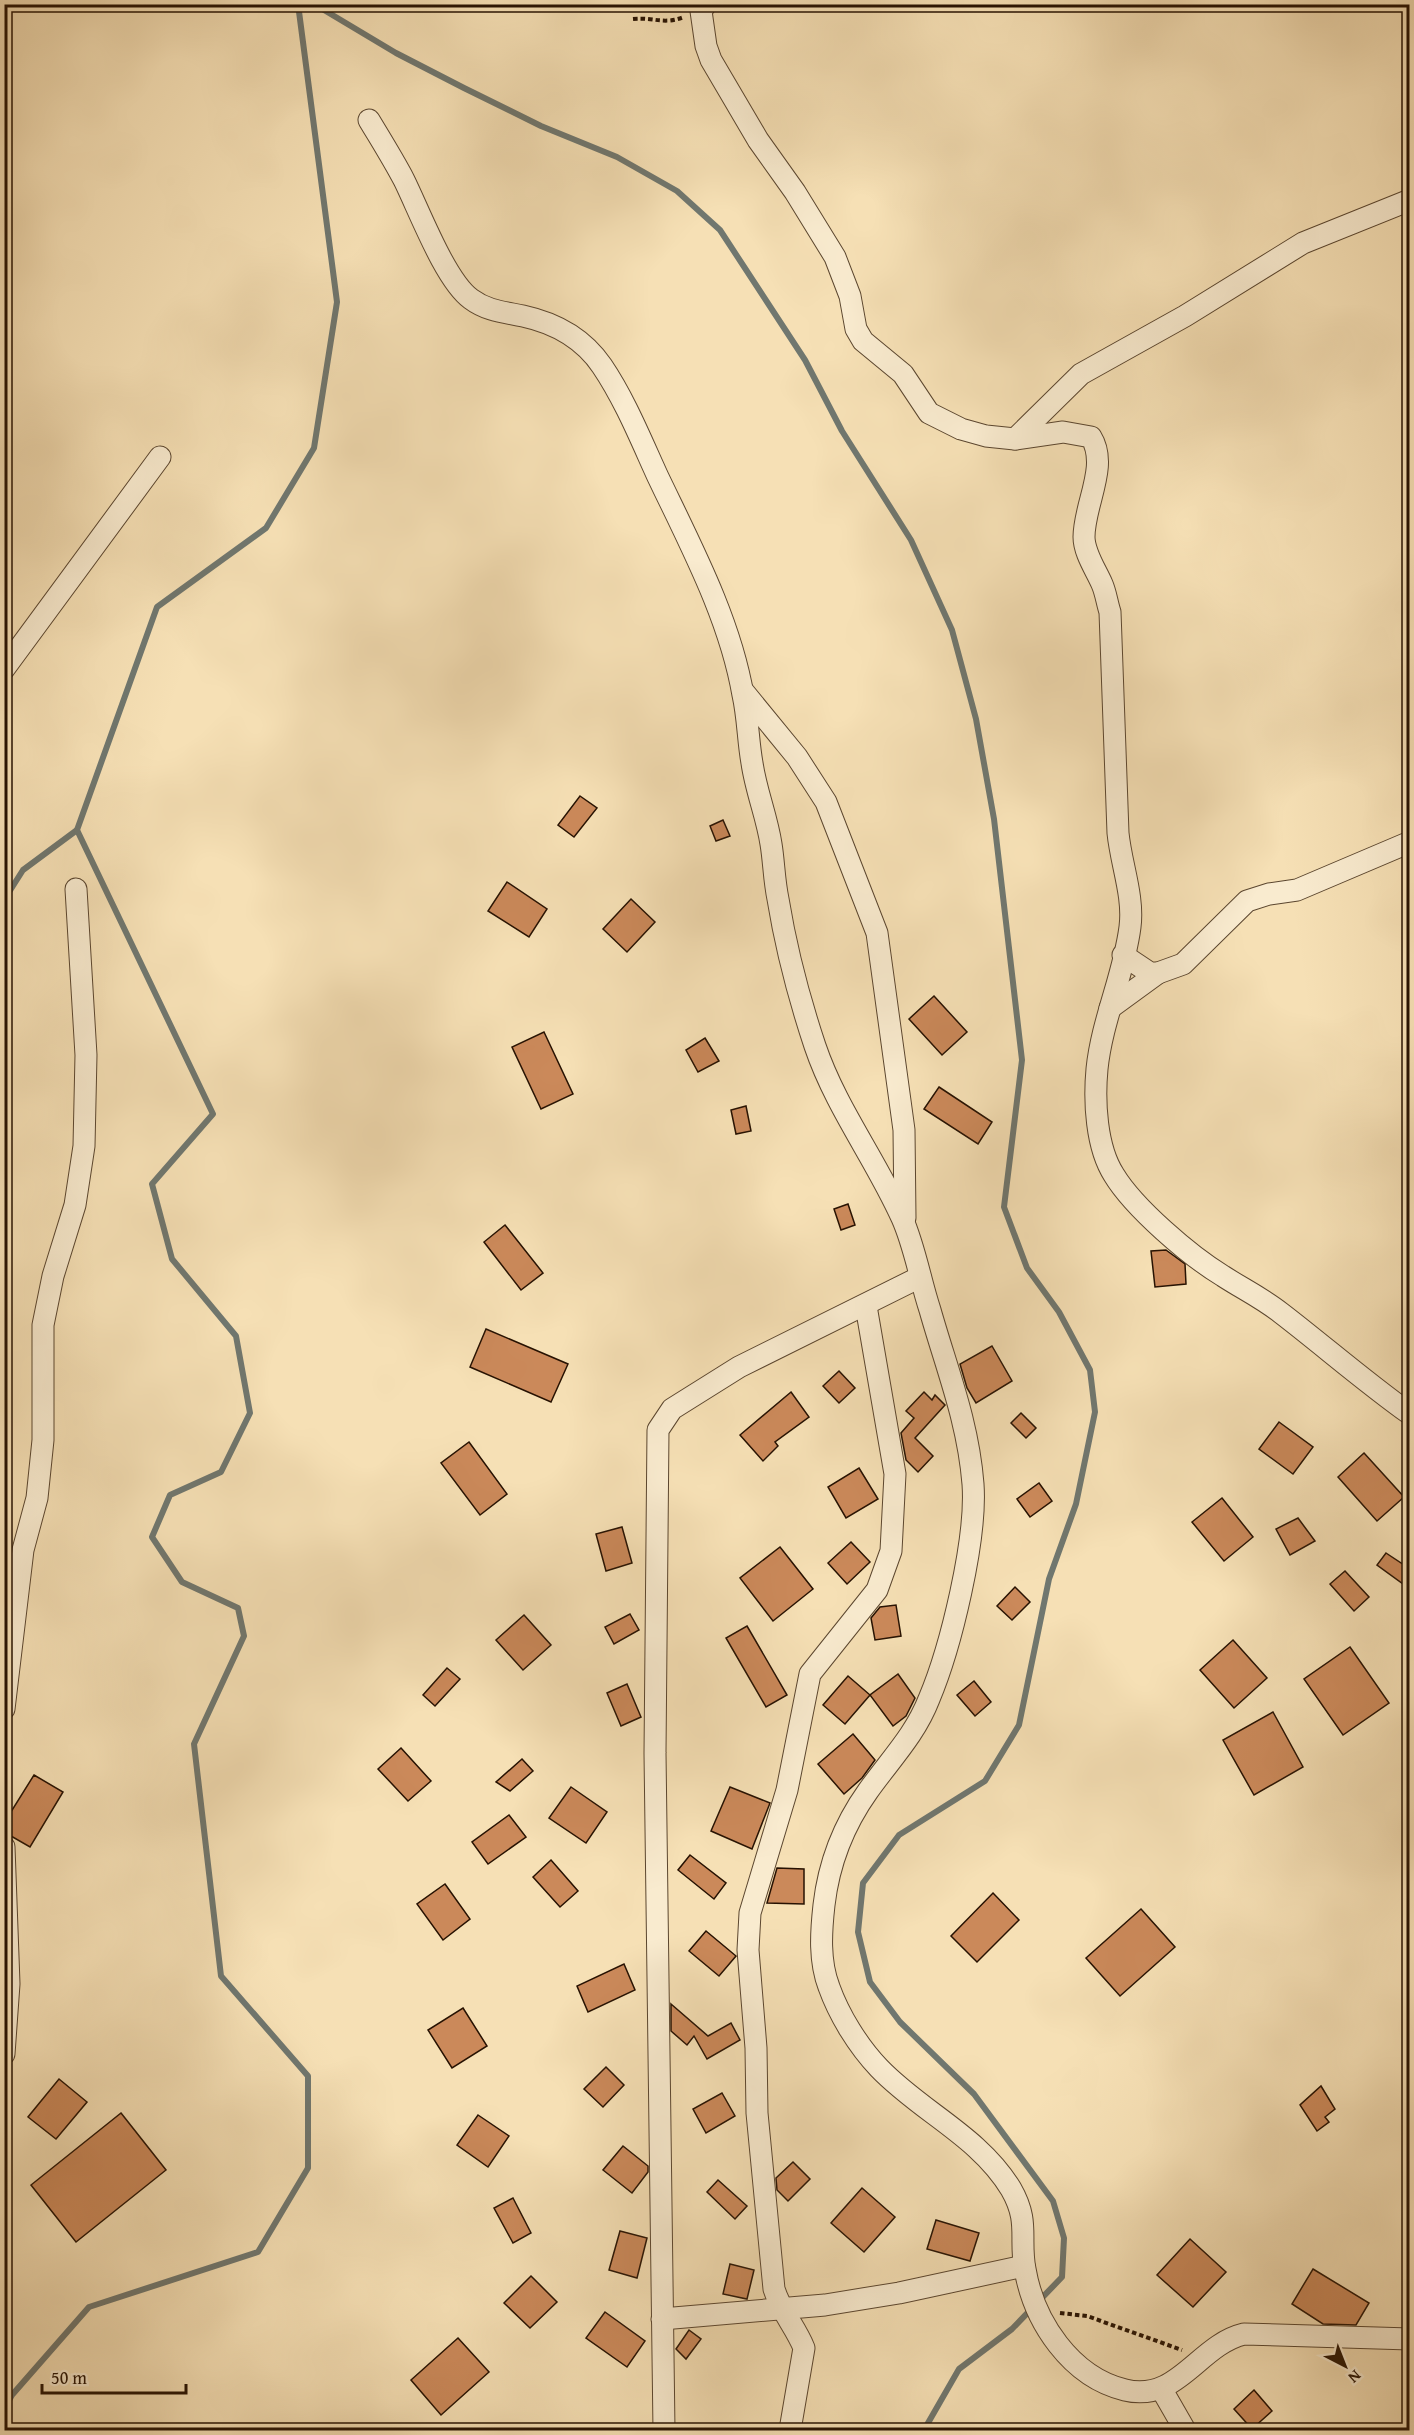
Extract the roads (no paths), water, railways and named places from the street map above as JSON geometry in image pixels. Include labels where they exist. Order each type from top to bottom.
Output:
[{"type":"street","points":[[704,8],[705,46],[711,60],[758,140],[795,192],[835,257],[850,296],[856,329],[863,341],[903,374],[928,413],[961,429],[1015,439],[1063,432],[1076,433],[1091,437],[1097,448],[1097,472],[1089,496],[1084,540],[1103,586],[1110,612],[1118,833],[1121,862],[1130,898],[1130,927],[1120,981],[1110,1008],[1097,1069],[1097,1107],[1102,1142],[1112,1173],[1128,1197],[1181,1244],[1223,1276],[1245,1287],[1281,1313],[1410,1414]]},
{"type":"street","points":[[369,120],[399,171],[447,267],[466,296],[495,311],[529,317],[569,332],[599,361],[630,417],[696,556],[727,636],[743,691],[753,770],[771,839],[777,894],[794,977],[832,1094],[858,1132],[905,1225],[962,1407],[974,1490],[968,1551],[952,1625],[929,1699],[908,1741],[871,1787],[848,1822],[831,1860],[820,1937],[826,1980],[843,2018],[878,2067],[962,2134],[995,2167],[1015,2195],[1025,2228],[1024,2266],[1039,2310],[1060,2349],[1077,2367],[1096,2379],[1131,2392],[1162,2390],[1188,2373],[1222,2341],[1244,2334],[1410,2339]]},
{"type":"street","points":[[1015,439],[1081,374],[1185,316],[1303,243],[1410,200]]},
{"type":"street","points":[[4,669],[160,457]]},
{"type":"street","points":[[743,691],[797,757],[826,802],[877,933],[904,1130],[905,1225]]},
{"type":"street","points":[[1110,1008],[1158,974],[1183,964],[1196,955],[1247,902],[1269,894],[1297,890],[1410,842]]},
{"type":"street","points":[[4,1709],[23,1550],[38,1498],[43,1440],[43,1325],[53,1276],[75,1205],[84,1146],[86,1055],[76,889]]},
{"type":"street","points":[[1123,955],[1150,973],[1158,974]]},
{"type":"street","points":[[664,2430],[655,1753],[658,1430],[672,1409],[739,1367],[866,1306],[920,1276]]},
{"type":"street","points":[[790,2430],[804,2348],[799,2336],[780,2309],[774,2289],[757,2113],[756,2048],[748,1950],[750,1913],[787,1790],[810,1674],[877,1590],[891,1551],[895,1474],[866,1306]]},
{"type":"street","points":[[4,1568],[23,1550]]},
{"type":"street","points":[[4,1847],[9,1984],[4,2054]]},
{"type":"street","points":[[662,2319],[780,2309],[899,2293],[1024,2266]]},
{"type":"street","points":[[1162,2390],[1185,2430]]},
{"type":"waterway","points":[[4,2409],[12,2395],[89,2307],[258,2252],[308,2168],[308,2076],[221,1976],[194,1744],[244,1636],[238,1608],[182,1582],[152,1537],[170,1495],[221,1472],[250,1413],[236,1336],[172,1259],[152,1184],[213,1114],[77,830],[157,607],[266,528],[314,448],[337,302],[298,4]]},
{"type":"waterway","points":[[314,4],[396,53],[464,88],[541,126],[617,157],[677,191],[720,230],[805,360],[842,431],[911,540],[952,630],[976,719],[994,819],[1022,1060],[1004,1207],[1027,1268],[1059,1312],[1090,1370],[1095,1412],[1076,1504],[1049,1579],[1019,1725],[985,1781],[899,1835],[863,1883],[858,1932],[870,1982],[900,2022],[974,2094],[1053,2201],[1064,2238],[1062,2277],[1012,2329],[959,2369],[924,2430]]},
{"type":"waterway","points":[[4,900],[23,870],[77,830]]}]
